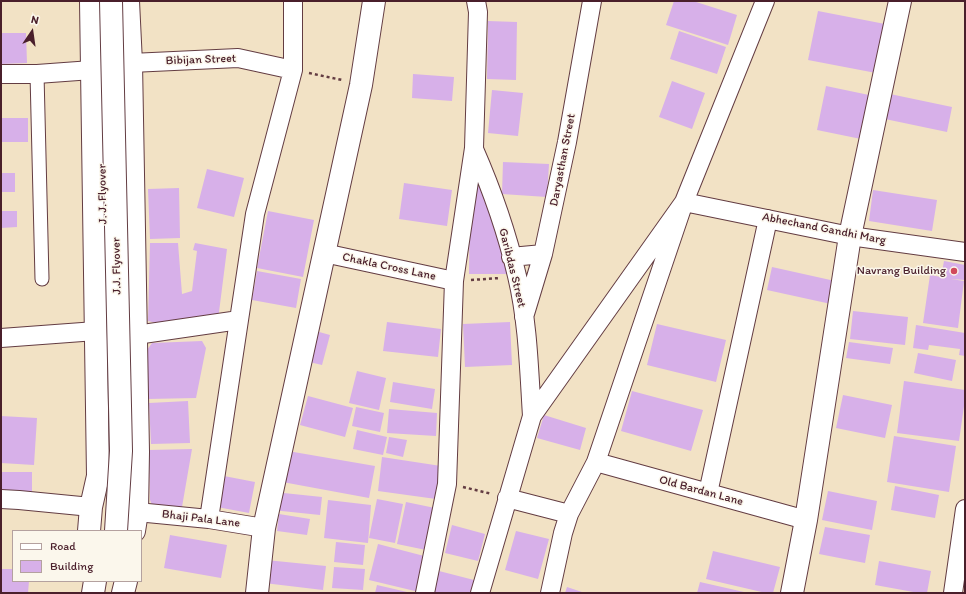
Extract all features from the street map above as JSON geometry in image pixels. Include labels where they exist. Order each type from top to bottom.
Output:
[{"type":"main road","points":[[89,530],[91,507],[98,476],[91,1]]},
{"type":"main road","name":"J. J. Flyover","points":[[100,1],[107,452],[103,530]]},
{"type":"main road","name":"J.J. Flyover","points":[[111,1],[121,452],[116,530]]},
{"type":"main road","points":[[128,1],[131,63],[138,452],[135,521]]},
{"type":"main road","points":[[257,593],[264,528],[361,85],[374,1]]},
{"type":"main road","points":[[792,593],[806,520],[850,236],[900,1]]},
{"type":"main road","points":[[79,593],[81,582]]},
{"type":"main road","points":[[93,593],[95,582]]},
{"type":"main road","points":[[106,593],[108,582]]},
{"type":"main road","points":[[124,593],[126,582]]},
{"type":"street","points":[[209,519],[255,214],[293,70],[293,1]]},
{"type":"street","points":[[426,593],[447,484],[454,281],[474,148],[478,12],[476,1]]},
{"type":"street","name":"Daryasthan Street","points":[[524,317],[543,254],[567,142],[592,1]]},
{"type":"street","points":[[550,593],[563,533],[569,514],[596,462],[684,202],[765,1]]},
{"type":"street","name":"Bibijan Street","points":[[131,63],[238,58],[293,70]]},
{"type":"street","points":[[1,74],[37,74],[92,70]]},
{"type":"street","points":[[37,74],[42,279]]},
{"type":"street","name":"Garibdas Street","points":[[474,148],[489,184],[517,277],[524,317],[532,416]]},
{"type":"street","points":[[480,593],[532,416],[684,202]]},
{"type":"street","name":"Abhechand Gandhi Marg","points":[[684,202],[850,236],[965,252]]},
{"type":"street","points":[[708,493],[768,219]]},
{"type":"street","name":"Chakla Cross Lane","points":[[324,253],[454,281]]},
{"type":"street","points":[[512,257],[543,254]]},
{"type":"street","points":[[136,335],[239,320]]},
{"type":"street","points":[[1,338],[96,331]]},
{"type":"street","name":"Old Bardan Lane","points":[[596,462],[806,520]]},
{"type":"street","points":[[507,498],[569,514]]},
{"type":"street","points":[[1,499],[91,507]]},
{"type":"street","points":[[953,593],[965,508]]},
{"type":"street","name":"Bhaji Pala Lane","points":[[135,521],[209,519],[264,528]]},
{"type":"path","points":[[293,70],[361,85]]},
{"type":"path","points":[[454,281],[517,277]]},
{"type":"path","points":[[447,484],[507,498]]},
{"type":"building","points":[[674,1],[693,1],[737,15],[728,45],[666,25]]},
{"type":"building","points":[[818,11],[885,24],[876,73],[808,60]]},
{"type":"building","points":[[488,21],[517,22],[516,80],[487,79]]},
{"type":"building","points":[[679,31],[726,47],[717,74],[670,59]]},
{"type":"building","points":[[1,33],[26,33],[27,63],[1,64]]},
{"type":"building","points":[[413,74],[454,77],[452,101],[412,98]]},
{"type":"building","points":[[672,81],[705,93],[692,129],[659,117]]},
{"type":"building","points":[[826,86],[869,95],[861,139],[817,130]]},
{"type":"building","points":[[492,90],[523,93],[518,136],[488,133]]},
{"type":"building","points":[[890,94],[952,107],[947,132],[885,119]]},
{"type":"building","points":[[1,118],[28,118],[28,142],[1,142]]},
{"type":"building","points":[[503,162],[549,164],[547,197],[502,194]]},
{"type":"building","points":[[207,169],[244,178],[234,217],[197,208]]},
{"type":"building","points":[[1,173],[15,173],[15,192],[1,192]]},
{"type":"building","points":[[404,183],[452,190],[447,226],[399,219]]},
{"type":"building","points":[[470,185],[483,185],[508,274],[469,274]]},
{"type":"building","points":[[179,188],[180,238],[150,239],[148,189]]},
{"type":"building","points":[[873,190],[937,200],[932,231],[869,221]]},
{"type":"building","points":[[1,211],[17,211],[17,227],[1,228]]},
{"type":"building","points":[[268,211],[314,220],[303,277],[257,268]]},
{"type":"building","points":[[150,243],[178,243],[182,294],[192,291],[197,251],[193,250],[195,243],[227,249],[218,320],[160,324],[148,321]]},
{"type":"building","points":[[944,261],[965,265],[965,280],[951,279],[964,281],[958,328],[923,323],[930,275],[941,277]]},
{"type":"building","points":[[772,267],[835,281],[831,304],[767,290]]},
{"type":"building","points":[[257,271],[301,279],[296,308],[252,300]]},
{"type":"building","points":[[853,311],[908,317],[905,345],[850,339]]},
{"type":"building","points":[[387,322],[441,329],[438,357],[383,351]]},
{"type":"building","points":[[510,322],[512,365],[465,367],[463,324]]},
{"type":"building","points":[[657,324],[726,340],[716,382],[647,365]]},
{"type":"building","points":[[916,325],[965,333],[965,356],[959,355],[960,349],[929,345],[928,350],[913,348]]},
{"type":"building","points":[[312,330],[330,335],[322,365],[305,361]]},
{"type":"building","points":[[202,341],[206,348],[196,398],[148,399],[147,350],[152,343]]},
{"type":"building","points":[[849,342],[893,348],[890,364],[846,358]]},
{"type":"building","points":[[918,353],[956,360],[952,381],[914,373]]},
{"type":"building","points":[[357,371],[386,378],[379,410],[349,403]]},
{"type":"building","points":[[904,381],[965,390],[959,441],[897,433]]},
{"type":"building","points":[[393,382],[435,389],[432,409],[390,402]]},
{"type":"building","points":[[632,391],[703,410],[691,451],[621,431]]},
{"type":"building","points":[[843,395],[892,405],[885,438],[836,428]]},
{"type":"building","points":[[308,396],[353,408],[345,437],[300,425]]},
{"type":"building","points":[[188,401],[190,443],[151,444],[149,403]]},
{"type":"building","points":[[356,407],[384,413],[380,432],[352,426]]},
{"type":"building","points":[[389,409],[437,413],[436,436],[387,433]]},
{"type":"building","points":[[544,415],[586,428],[580,450],[537,438]]},
{"type":"building","points":[[1,416],[37,418],[34,465],[1,463]]},
{"type":"building","points":[[357,430],[387,437],[383,455],[353,449]]},
{"type":"building","points":[[894,436],[956,446],[949,492],[887,482]]},
{"type":"building","points":[[389,437],[407,440],[403,457],[386,453]]},
{"type":"building","points":[[192,449],[182,507],[178,511],[152,505],[150,500],[149,450]]},
{"type":"building","points":[[282,450],[375,466],[369,498],[277,481]]},
{"type":"building","points":[[382,457],[441,466],[436,499],[378,491]]},
{"type":"building","points":[[1,472],[32,472],[32,495],[1,495]]},
{"type":"building","points":[[224,476],[255,482],[249,513],[217,507]]},
{"type":"building","points":[[895,486],[939,495],[935,518],[891,510]]},
{"type":"building","points":[[828,491],[877,501],[872,530],[822,520]]},
{"type":"building","points":[[274,492],[322,497],[320,515],[272,510]]},
{"type":"building","points":[[377,499],[403,504],[395,543],[369,538]]},
{"type":"building","points":[[328,500],[371,505],[368,543],[324,538]]},
{"type":"building","points":[[406,502],[435,508],[426,550],[397,544]]},
{"type":"building","points":[[279,514],[310,519],[307,535],[277,531]]},
{"type":"building","points":[[452,525],[485,534],[478,561],[445,553]]},
{"type":"building","points":[[825,527],[870,535],[865,563],[819,554]]},
{"type":"building","points":[[516,531],[549,539],[538,579],[505,570]]},
{"type":"building","points":[[170,535],[227,545],[221,578],[164,568]]},
{"type":"building","points":[[336,542],[365,545],[363,565],[334,562]]},
{"type":"building","points":[[378,544],[428,557],[419,592],[369,580]]},
{"type":"building","points":[[713,551],[780,567],[773,593],[766,593],[706,579]]},
{"type":"building","points":[[266,560],[326,566],[323,590],[264,583]]},
{"type":"building","points":[[879,561],[931,571],[927,593],[919,593],[875,585]]},
{"type":"building","points":[[334,567],[365,569],[363,590],[332,588]]},
{"type":"building","points":[[1,569],[12,569],[12,582],[29,582],[28,593],[1,593]]},
{"type":"building","points":[[439,571],[474,580],[470,593],[433,593]]},
{"type":"building","points":[[700,582],[744,592],[744,593],[697,593]]},
{"type":"building","points":[[377,585],[407,592],[407,593],[375,593]]},
{"type":"building","points":[[567,587],[585,593],[565,593]]},
{"type":"place","name":"Navrang Building","points":[[954,271]]}]
